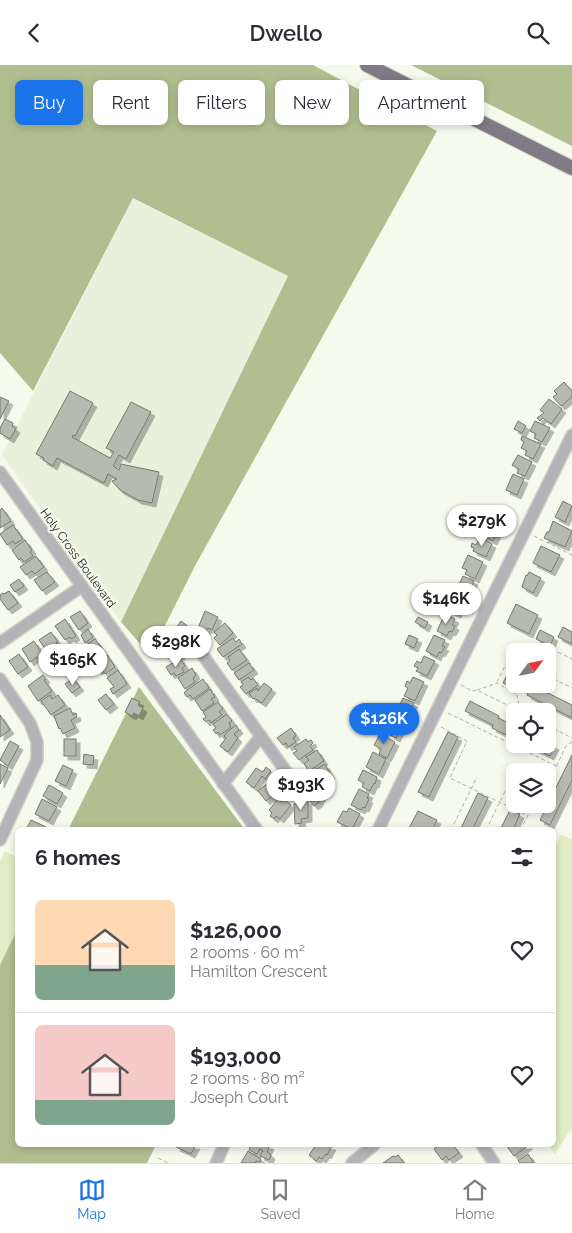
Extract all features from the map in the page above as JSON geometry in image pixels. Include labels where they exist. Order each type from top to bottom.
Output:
[{"type":"main road","points":[[367,65],[572,168]]},
{"type":"street","points":[[379,827],[572,435]]},
{"type":"street","name":"Holy Cross Boulevard","points":[[0,472],[255,827]]},
{"type":"street","points":[[0,643],[82,586]]},
{"type":"street","points":[[199,650],[296,784]]},
{"type":"street","points":[[0,679],[30,723],[37,742],[37,760],[0,841]]},
{"type":"street","points":[[223,784],[261,735]]},
{"type":"street","points":[[216,1163],[223,1147]]},
{"type":"street","points":[[352,1163],[372,1147]]},
{"type":"street","points":[[483,1147],[494,1163]]},
{"type":"path","points":[[524,531],[572,555]]},
{"type":"path","points":[[556,651],[572,659]]},
{"type":"path","points":[[461,685],[472,691],[496,683],[506,664]]},
{"type":"path","points":[[556,680],[572,688]]},
{"type":"path","points":[[496,683],[517,695],[518,703]]},
{"type":"path","points":[[477,690],[506,704]]},
{"type":"path","points":[[448,713],[550,763]]},
{"type":"path","points":[[441,727],[467,741],[450,778],[528,816]]},
{"type":"path","points":[[556,729],[572,738]]},
{"type":"path","points":[[556,766],[566,746],[572,742]]},
{"type":"path","points":[[452,827],[477,777]]},
{"type":"path","points":[[487,827],[505,791]]},
{"type":"path","points":[[522,827],[530,813]]},
{"type":"path","points":[[158,1158],[168,1163]]},
{"type":"shaded area","points":[[133,198],[288,276],[121,622],[2,455]]},
{"type":"green space","points":[[0,65],[313,65],[341,80],[275,80],[275,125],[349,125],[349,84],[359,89],[359,125],[426,125],[437,131],[196,564],[150,655],[121,622],[288,276],[133,198],[33,391],[0,353]]},
{"type":"green space","points":[[411,65],[572,65],[572,146],[484,102],[484,80],[441,80]]},
{"type":"green space","points":[[139,687],[243,827],[69,827]]},
{"type":"green space","points":[[561,835],[572,839],[572,1131],[570,1130],[555,1154],[550,1147],[556,1147],[556,844]]},
{"type":"green space","points":[[5,851],[15,856],[15,934],[0,965],[0,862]]},
{"type":"green space","points":[[15,934],[15,1147],[155,1147],[147,1163],[0,1163],[0,965]]},
{"type":"building","points":[[564,382],[572,391],[572,397],[561,406],[553,397],[557,394],[554,391]]},
{"type":"building","points":[[70,391],[93,403],[75,436],[73,435],[72,437],[110,458],[114,452],[106,448],[131,402],[151,412],[126,459],[119,455],[113,466],[119,470],[121,464],[159,472],[152,503],[138,500],[120,490],[112,481],[117,479],[108,474],[104,483],[57,458],[53,466],[36,454]]},
{"type":"building","points":[[0,397],[9,401],[0,419]]},
{"type":"building","points":[[549,399],[562,409],[551,424],[543,418],[540,421],[537,418],[544,413],[540,410]]},
{"type":"building","points":[[5,419],[13,423],[12,426],[16,429],[10,439],[0,433],[0,428]]},
{"type":"building","points":[[518,421],[526,426],[522,433],[514,429]]},
{"type":"building","points":[[535,421],[550,428],[542,442],[534,438],[536,434],[530,431]]},
{"type":"building","points":[[522,436],[541,444],[533,459],[525,455],[527,451],[521,448],[524,442],[521,440]]},
{"type":"building","points":[[518,455],[532,462],[525,476],[517,473],[519,469],[512,465]]},
{"type":"building","points":[[513,474],[524,479],[517,495],[506,490]]},
{"type":"building","points":[[563,501],[572,506],[565,522],[555,517]]},
{"type":"building","points":[[2,508],[11,521],[0,528],[0,510]]},
{"type":"building","points":[[490,517],[502,523],[493,541],[481,535]]},
{"type":"building","points":[[553,521],[572,531],[565,547],[544,538],[547,532],[549,532]]},
{"type":"building","points":[[13,525],[23,539],[15,544],[13,541],[7,545],[0,534]]},
{"type":"building","points":[[480,537],[492,544],[486,557],[473,551],[474,548],[471,547],[472,543],[476,545]]},
{"type":"building","points":[[25,540],[32,550],[30,552],[33,556],[24,562],[21,558],[19,560],[12,550]]},
{"type":"building","points":[[541,546],[560,555],[551,572],[533,563]]},
{"type":"building","points":[[468,555],[483,562],[475,579],[465,574],[467,570],[462,568]]},
{"type":"building","points":[[36,556],[44,567],[35,574],[32,571],[26,575],[20,567]]},
{"type":"building","points":[[47,572],[55,582],[42,591],[34,580]]},
{"type":"building","points":[[529,572],[541,578],[533,593],[522,587]]},
{"type":"building","points":[[463,576],[474,581],[467,596],[456,591]]},
{"type":"building","points":[[19,579],[24,586],[15,592],[10,585]]},
{"type":"building","points":[[9,591],[18,603],[8,610],[0,599],[0,595]]},
{"type":"building","points":[[453,595],[464,600],[457,614],[446,609],[449,604],[446,603],[448,599],[451,601]]},
{"type":"building","points":[[516,604],[538,615],[529,634],[507,623]]},
{"type":"building","points":[[80,611],[88,623],[79,630],[70,617]]},
{"type":"building","points":[[205,611],[218,617],[212,630],[208,628],[206,631],[198,628]]},
{"type":"building","points":[[445,614],[455,619],[452,625],[455,626],[452,632],[449,631],[447,636],[437,631]]},
{"type":"building","points":[[418,617],[428,622],[425,628],[415,622]]},
{"type":"building","points":[[65,619],[76,636],[72,639],[70,637],[65,640],[55,626]]},
{"type":"building","points":[[181,621],[194,631],[189,639],[186,636],[183,640],[175,634],[178,631],[176,628]]},
{"type":"building","points":[[225,623],[233,633],[220,645],[214,638],[217,635],[214,632]]},
{"type":"building","points":[[563,627],[572,632],[572,644],[558,637]]},
{"type":"building","points":[[88,629],[93,637],[85,643],[81,635]]},
{"type":"building","points":[[540,630],[554,637],[551,643],[544,643],[536,639]]},
{"type":"building","points":[[51,632],[59,646],[52,651],[50,647],[46,650],[39,640]]},
{"type":"building","points":[[409,635],[418,639],[414,648],[405,644]]},
{"type":"building","points":[[434,635],[445,640],[442,646],[445,647],[441,653],[439,652],[437,657],[426,651]]},
{"type":"building","points":[[233,638],[236,642],[239,639],[242,644],[223,657],[217,649]]},
{"type":"building","points":[[95,639],[106,654],[96,661],[95,655],[90,659],[82,648]]},
{"type":"building","points":[[34,641],[44,657],[39,660],[37,657],[30,662],[22,649]]},
{"type":"building","points":[[183,641],[184,651],[180,651],[181,656],[168,658],[166,644]]},
{"type":"building","points":[[239,649],[247,660],[232,670],[227,663],[230,661],[228,657]]},
{"type":"building","points":[[19,654],[28,667],[18,674],[9,661]]},
{"type":"building","points":[[107,655],[115,667],[105,674],[101,669],[98,671],[94,665]]},
{"type":"building","points":[[424,656],[435,661],[427,676],[416,671],[418,668],[414,666],[417,661],[421,663]]},
{"type":"building","points":[[180,658],[185,666],[182,668],[184,672],[176,676],[174,673],[171,675],[166,667]]},
{"type":"building","points":[[249,663],[254,670],[239,680],[234,673]]},
{"type":"building","points":[[192,668],[196,675],[193,678],[195,682],[185,689],[178,678]]},
{"type":"building","points":[[118,670],[127,684],[113,694],[110,689],[114,687],[107,678]]},
{"type":"building","points":[[43,675],[46,679],[44,680],[52,691],[38,701],[28,686]]},
{"type":"building","points":[[248,677],[251,680],[253,678],[258,685],[246,694],[240,687],[243,685],[241,682]]},
{"type":"building","points":[[413,677],[424,682],[415,701],[404,696],[408,688],[405,686],[407,681],[410,683]]},
{"type":"building","points":[[73,678],[80,687],[72,693],[65,684]]},
{"type":"building","points":[[203,679],[209,688],[193,699],[190,695],[187,697],[184,693]]},
{"type":"building","points":[[264,683],[272,689],[262,703],[253,699],[249,693],[257,688],[258,691]]},
{"type":"building","points":[[210,689],[215,697],[211,699],[214,703],[202,711],[195,700]]},
{"type":"building","points":[[528,693],[548,693],[572,705],[572,718],[556,710],[556,703],[543,703],[527,695]]},
{"type":"building","points":[[106,694],[114,704],[106,710],[98,700]]},
{"type":"building","points":[[50,695],[52,699],[58,695],[65,705],[51,715],[41,701]]},
{"type":"building","points":[[132,698],[140,702],[138,705],[143,708],[139,716],[134,713],[132,716],[125,712]]},
{"type":"building","points":[[403,698],[414,703],[411,714],[409,713],[407,717],[396,712]]},
{"type":"building","points":[[470,701],[499,716],[498,718],[506,722],[506,735],[492,728],[493,725],[465,711]]},
{"type":"building","points":[[218,702],[223,709],[219,712],[222,715],[211,723],[209,720],[206,722],[203,719],[206,717],[203,712]]},
{"type":"building","points":[[70,708],[73,715],[76,713],[77,717],[71,720],[75,728],[63,734],[54,716]]},
{"type":"building","points":[[227,714],[232,721],[229,723],[231,727],[220,735],[218,732],[216,734],[213,730],[216,728],[213,724]]},
{"type":"building","points":[[0,715],[10,730],[0,737]]},
{"type":"building","points":[[389,716],[404,723],[396,738],[390,735],[392,730],[384,726]]},
{"type":"building","points":[[369,717],[378,722],[374,729],[365,725]]},
{"type":"building","points":[[236,725],[239,730],[234,734],[238,738],[228,752],[220,746],[226,738],[224,736],[227,732]]},
{"type":"building","points":[[291,728],[296,736],[293,738],[296,742],[288,747],[286,743],[283,745],[277,738]]},
{"type":"building","points":[[448,732],[458,737],[429,797],[418,792]]},
{"type":"building","points":[[380,734],[395,742],[387,758],[379,754],[381,749],[374,745]]},
{"type":"building","points":[[64,739],[76,739],[76,756],[64,756]]},
{"type":"building","points":[[306,739],[308,742],[311,740],[313,743],[310,746],[313,750],[299,760],[293,753],[297,751],[294,747]]},
{"type":"building","points":[[10,741],[19,746],[8,766],[0,760]]},
{"type":"building","points":[[317,750],[324,761],[309,771],[304,764],[309,760],[306,757]]},
{"type":"building","points":[[373,752],[386,759],[379,774],[366,767]]},
{"type":"building","points":[[84,754],[94,756],[93,765],[83,764]]},
{"type":"building","points":[[572,755],[572,780],[556,813],[556,788]]},
{"type":"building","points":[[0,764],[8,768],[0,784]]},
{"type":"building","points":[[325,764],[331,775],[316,784],[311,776],[315,774],[313,771]]},
{"type":"building","points":[[63,765],[73,770],[66,786],[55,781]]},
{"type":"building","points":[[266,767],[271,771],[265,779],[262,776],[254,788],[246,782],[256,768],[263,772]]},
{"type":"building","points":[[363,770],[377,777],[370,791],[362,787],[364,783],[358,780]]},
{"type":"building","points":[[269,782],[272,786],[275,784],[280,790],[266,801],[258,791]]},
{"type":"building","points":[[49,785],[63,793],[57,804],[43,796]]},
{"type":"building","points":[[312,785],[326,788],[318,803],[314,806],[307,797],[310,794]]},
{"type":"building","points":[[359,789],[369,794],[365,808],[363,807],[361,810],[351,805]]},
{"type":"building","points":[[478,793],[488,798],[474,827],[461,827]]},
{"type":"building","points":[[42,799],[57,807],[49,821],[35,814]]},
{"type":"building","points":[[278,799],[281,802],[284,799],[291,805],[280,819],[276,816],[274,819],[270,816],[272,813],[269,810]]},
{"type":"building","points":[[308,800],[308,818],[301,819],[302,823],[295,824],[294,804],[300,804],[299,801]]},
{"type":"building","points":[[349,808],[360,814],[353,827],[348,827],[337,822],[343,811],[347,812]]},
{"type":"building","points":[[418,811],[437,820],[434,827],[410,827]]},
{"type":"building","points":[[508,813],[520,814],[514,827],[502,827]]},
{"type":"building","points":[[543,813],[556,813],[550,825],[540,820]]},
{"type":"building","points":[[31,820],[46,827],[28,827]]},
{"type":"building","points":[[176,1147],[195,1147],[191,1154]]},
{"type":"building","points":[[250,1147],[269,1147],[267,1152],[271,1155],[269,1160],[260,1156],[263,1151],[260,1149],[257,1154],[249,1150]]},
{"type":"building","points":[[315,1147],[331,1147],[322,1159],[319,1157],[316,1161],[309,1155]]},
{"type":"building","points":[[437,1147],[454,1147],[459,1153],[449,1160],[446,1156],[442,1160],[434,1149]]},
{"type":"building","points":[[507,1147],[526,1147],[514,1156]]},
{"type":"building","points":[[248,1151],[261,1159],[260,1162],[241,1163]]},
{"type":"building","points":[[528,1154],[534,1163],[520,1163],[518,1161]]},
{"type":"building","points":[[398,1155],[404,1163],[383,1163],[393,1156]]}]
